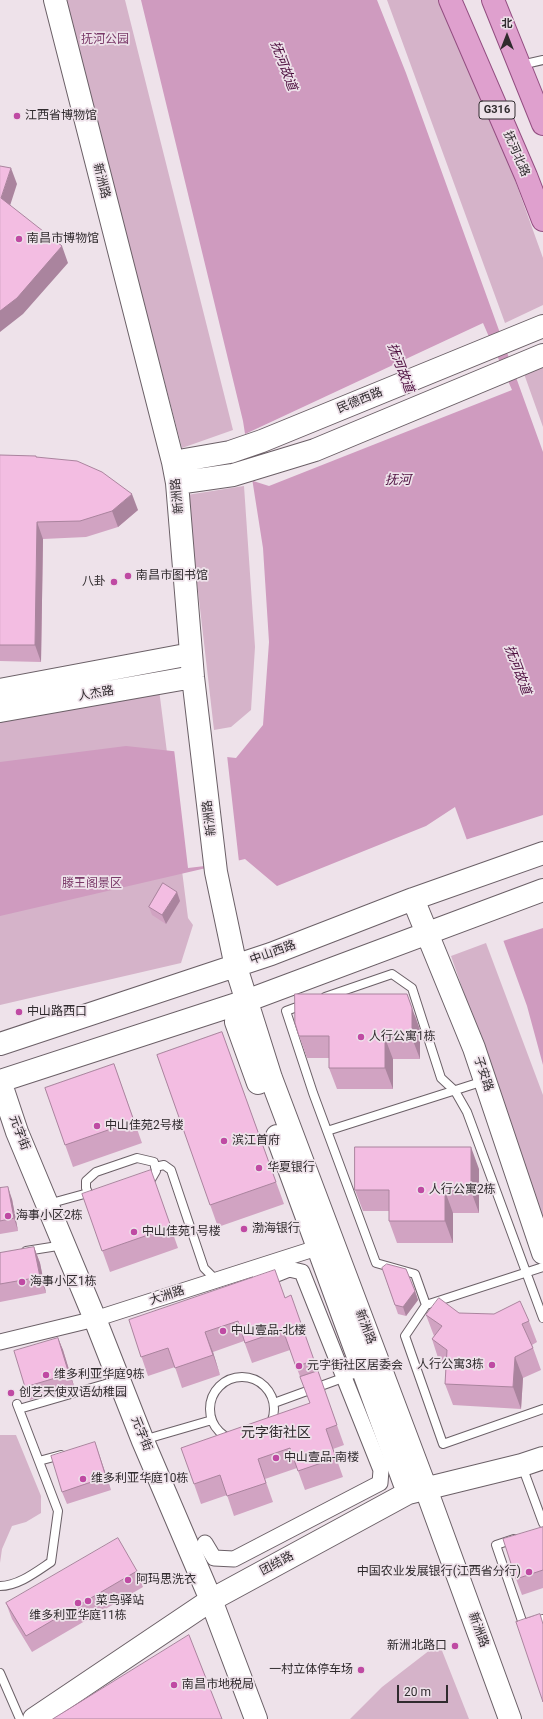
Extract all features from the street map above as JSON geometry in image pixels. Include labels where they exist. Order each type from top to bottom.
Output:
[{"type":"main road","name":"新洲路","points":[[55,0],[173,462],[177,483],[193,677],[216,872],[236,967],[325,1245],[417,1491],[510,1719]]},
{"type":"main road","name":"抚河北路","points":[[450,0],[526,176],[543,220]]},
{"type":"main road","name":"G316","points":[[493,0],[543,124]]},
{"type":"main road","name":"民德西路","points":[[173,462],[230,452],[262,441],[543,326]]},
{"type":"main road","points":[[177,483],[233,475],[315,450],[543,355]]},
{"type":"main road","name":"人杰路","points":[[0,690],[191,654]]},
{"type":"main road","name":"人杰路","points":[[0,711],[193,677]]},
{"type":"main road","name":"中山西路","points":[[0,1044],[236,967],[413,899],[543,853]]},
{"type":"main road","points":[[0,1081],[246,1001],[426,932],[543,890]]},
{"type":"main road","name":"子安路","points":[[413,899],[474,1048],[543,1253]]},
{"type":"main road","name":"元字街","points":[[0,1081],[18,1132],[95,1319],[143,1441],[211,1600],[256,1719]]},
{"type":"main road","name":"新洲路","points":[[325,1245],[353,1374],[417,1491]]},
{"type":"main road","name":"团结路","points":[[34,1719],[211,1600],[417,1491],[522,1465],[543,1458]]},
{"type":"street","name":"大洲路","points":[[0,1342],[95,1319],[325,1245]]},
{"type":"street","points":[[205,1542],[214,1558],[234,1560],[380,1483],[381,1470],[353,1374],[302,1272],[290,1269],[232,1290]]},
{"type":"lane","points":[[520,65],[543,60]]},
{"type":"lane","points":[[426,1305],[415,1274],[376,1263],[327,1131],[286,1011],[392,974],[412,988],[441,1078],[455,1091],[467,1112],[543,1318]]},
{"type":"lane","points":[[327,1131],[455,1091],[485,1080]]},
{"type":"lane","points":[[137,1158],[154,1162],[155,1167],[156,1170],[149,1183],[98,1200],[90,1197],[86,1181],[96,1172],[137,1158]]},
{"type":"lane","points":[[155,1167],[164,1165],[171,1170],[204,1268],[216,1280]]},
{"type":"lane","points":[[48,1204],[88,1192]]},
{"type":"lane","points":[[14,1253],[64,1244]]},
{"type":"lane","points":[[543,1267],[426,1305],[405,1336],[443,1444],[543,1410]]},
{"type":"lane","points":[[274,1403],[353,1374]]},
{"type":"lane","points":[[236,1377],[246,1377],[256,1380],[265,1386],[271,1394],[274,1403],[274,1413],[271,1423],[265,1432],[257,1438],[247,1441],[236,1441],[226,1437],[217,1430],[212,1420],[210,1409],[212,1398],[217,1389],[225,1381],[236,1377]]},
{"type":"lane","points":[[0,1586],[7,1586],[31,1575],[51,1562],[58,1511],[18,1407],[119,1380]]},
{"type":"lane","points":[[143,1441],[212,1420]]},
{"type":"lane","points":[[39,1462],[68,1453]]},
{"type":"lane","points":[[522,1465],[543,1523]]},
{"type":"lane","points":[[523,1536],[496,1545],[523,1624],[543,1619]]},
{"type":"lane","points":[[0,1673],[20,1719]]},
{"type":"green space","name":"抚河公园","points":[[64,0],[125,0],[233,430],[182,448]]},
{"type":"green space","points":[[387,0],[450,0],[543,258],[543,305],[505,323]]},
{"type":"green space","points":[[543,361],[543,427],[523,371]]},
{"type":"green space","points":[[244,486],[255,647],[251,710],[231,727],[214,730],[187,495]]},
{"type":"green space","name":"滕王阁景区","points":[[154,650],[188,918],[193,925],[181,963],[0,1005],[0,680]]},
{"type":"green space","points":[[486,943],[543,1095],[543,1219],[451,956]]},
{"type":"green space","points":[[0,1435],[16,1435],[41,1496],[41,1513],[26,1522],[12,1526],[2,1549],[0,1563]]},
{"type":"green space","points":[[439,1643],[469,1719],[350,1719],[382,1687]]},
{"type":"water","name":"抚河","points":[[141,0],[377,0],[406,73],[543,452],[543,1065],[527,1006],[455,807],[426,826],[277,886],[245,859],[0,916],[0,762],[126,746],[236,758],[263,725],[269,642],[263,548],[243,421]]},
{"type":"pier","points":[[483,323],[512,390],[269,486],[250,480],[243,435]]},
{"type":"pier","points":[[174,749],[227,755],[239,862],[188,868]]},
{"type":"pier","points":[[543,815],[543,928],[500,942],[465,840]]},
{"type":"building","name":"南昌市博物馆","points":[[0,166],[11,168],[1,198],[62,246],[17,298],[0,311]]},
{"type":"building","points":[[0,455],[36,456],[77,461],[102,472],[132,494],[112,511],[80,521],[37,522],[35,645],[0,645]]},
{"type":"building","points":[[163,883],[177,892],[162,915],[149,907]]},
{"type":"building","points":[[295,994],[407,994],[412,1008],[412,1038],[385,1038],[385,1068],[329,1068],[329,1036],[299,1036],[295,1023]]},
{"type":"building","name":"滨江首府","points":[[222,1032],[276,1182],[210,1205],[157,1055]]},
{"type":"building","name":"中山佳苑2号楼","points":[[114,1064],[134,1121],[65,1145],[45,1088]]},
{"type":"building","points":[[355,1147],[471,1147],[471,1191],[445,1191],[445,1221],[389,1221],[389,1190],[355,1190]]},
{"type":"building","name":"中山佳苑1号楼","points":[[151,1170],[171,1227],[102,1251],[82,1194]]},
{"type":"building","points":[[8,1187],[14,1218],[0,1221],[0,1188]]},
{"type":"building","points":[[34,1247],[40,1277],[0,1284],[0,1253]]},
{"type":"building","points":[[387,1264],[406,1269],[415,1291],[403,1307],[395,1305],[382,1268]]},
{"type":"building","points":[[275,1270],[285,1298],[291,1295],[314,1360],[296,1367],[283,1330],[245,1343],[238,1321],[205,1332],[213,1355],[175,1368],[168,1348],[141,1357],[129,1320]]},
{"type":"building","name":"人行公寓3栋","points":[[439,1298],[459,1313],[494,1314],[520,1301],[529,1321],[522,1324],[533,1348],[515,1357],[513,1387],[445,1384],[447,1350],[432,1339],[442,1326],[426,1315]]},
{"type":"building","name":"维多利亚华庭9栋","points":[[58,1338],[69,1374],[25,1387],[14,1351]]},
{"type":"building","points":[[318,1371],[337,1425],[326,1429],[336,1458],[298,1471],[290,1448],[258,1459],[266,1483],[227,1496],[220,1475],[194,1484],[181,1448],[310,1403],[300,1377]]},
{"type":"building","name":"维多利亚华庭10栋","points":[[95,1442],[106,1477],[62,1492],[51,1456]]},
{"type":"building","points":[[543,1527],[543,1570],[516,1579],[503,1539]]},
{"type":"building","points":[[118,1538],[137,1571],[26,1636],[6,1603]]},
{"type":"building","points":[[540,1614],[543,1624],[543,1702],[516,1622]]},
{"type":"building","name":"南昌市地税局","points":[[189,1635],[222,1719],[53,1719]]},
{"type":"place","name":"江西省博物馆","points":[[17,116]]},
{"type":"place","name":"南昌市博物馆","points":[[19,239]]},
{"type":"place","name":"南昌市图书馆","points":[[128,576]]},
{"type":"place","name":"八卦","points":[[114,582]]},
{"type":"place","name":"中山路西口","points":[[19,1012]]},
{"type":"place","name":"人行公寓1栋","points":[[361,1037]]},
{"type":"place","name":"中山佳苑2号楼","points":[[97,1126]]},
{"type":"place","name":"滨江首府","points":[[224,1141]]},
{"type":"place","name":"华夏银行","points":[[259,1168]]},
{"type":"place","name":"人行公寓2栋","points":[[421,1190]]},
{"type":"place","name":"海事小区2栋","points":[[8,1216]]},
{"type":"place","name":"渤海银行","points":[[244,1229]]},
{"type":"place","name":"中山佳苑1号楼","points":[[134,1232]]},
{"type":"place","name":"海事小区1栋","points":[[22,1282]]},
{"type":"place","name":"中山壹品-北楼","points":[[223,1331]]},
{"type":"place","name":"人行公寓3栋","points":[[492,1365]]},
{"type":"place","name":"元字街社区居委会","points":[[299,1366]]},
{"type":"place","name":"维多利亚华庭9栋","points":[[46,1375]]},
{"type":"place","name":"创艺天使双语幼稚园","points":[[11,1393]]},
{"type":"place","name":"中山壹品-南楼","points":[[276,1458]]},
{"type":"place","name":"维多利亚华庭10栋","points":[[83,1479]]},
{"type":"place","name":"中国农业发展银行(江西省分行)","points":[[529,1572]]},
{"type":"place","name":"阿玛思洗衣","points":[[128,1580]]},
{"type":"place","name":"菜鸟驿站","points":[[88,1601]]},
{"type":"place","name":"维多利亚华庭11栋","points":[[78,1603]]},
{"type":"place","name":"新洲北路口","points":[[455,1646]]},
{"type":"place","name":"一村立体停车场","points":[[361,1670]]},
{"type":"place","name":"南昌市地税局","points":[[174,1685]]},
{"type":"district","name":"元字街社区","points":[[276,1433]]},
{"type":"water label","name":"抚河故道","points":[[283,66]]},
{"type":"water label","name":"抚河故道","points":[[400,368]]},
{"type":"water label","name":"抚河故道","points":[[517,670]]}]
